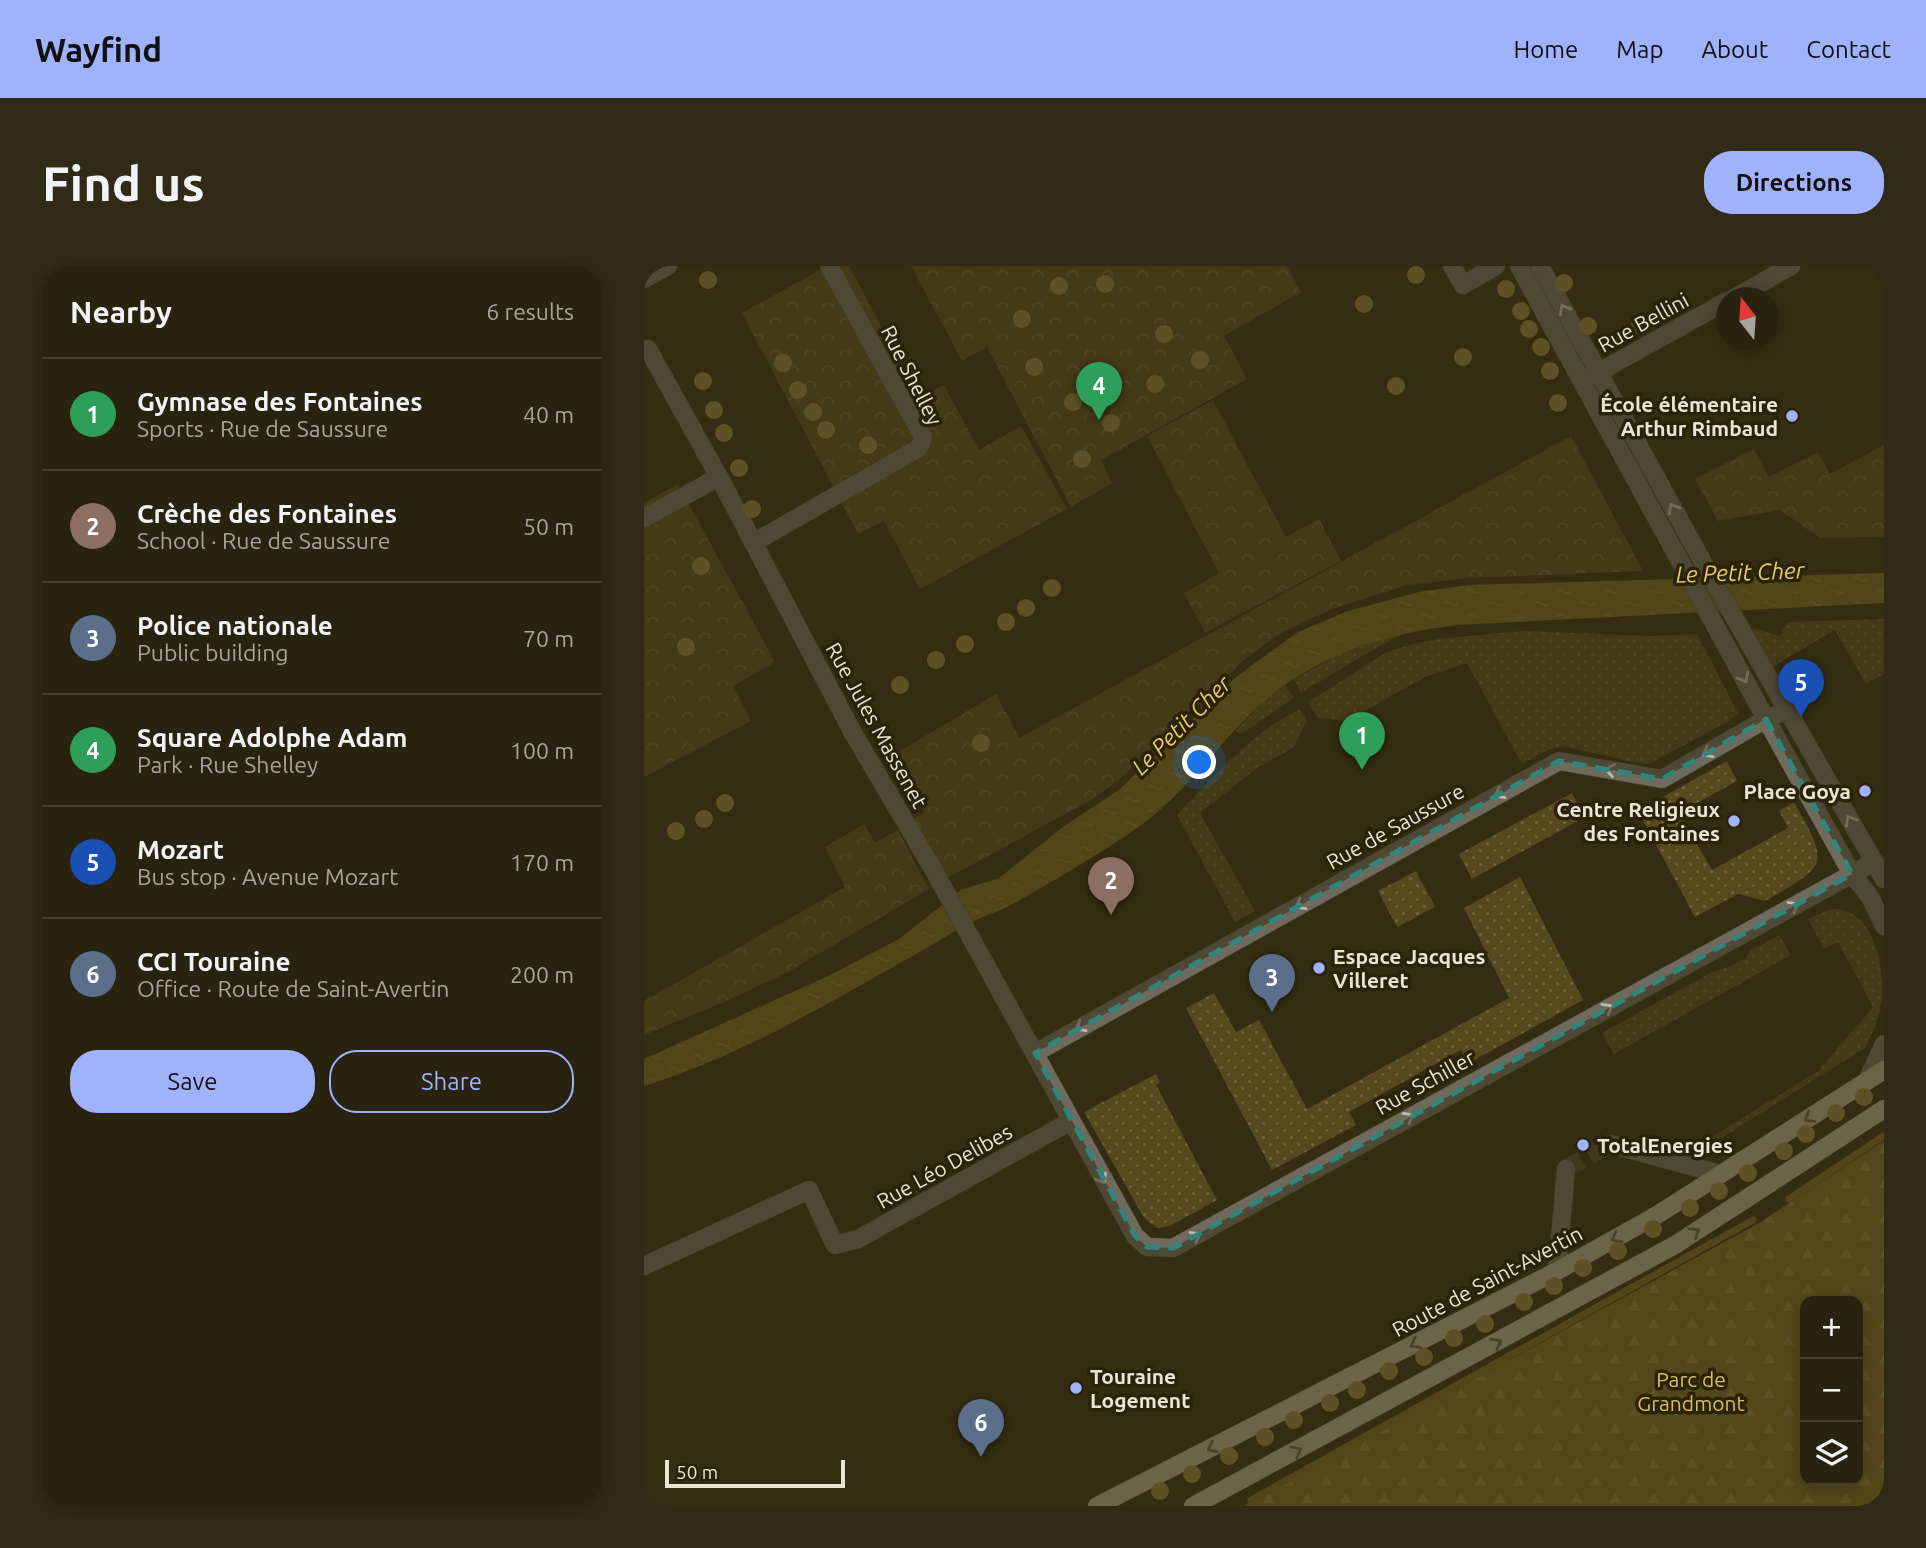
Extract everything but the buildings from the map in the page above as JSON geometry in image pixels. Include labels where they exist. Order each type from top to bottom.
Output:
[{"type":"main road","name":"Route de Saint-Avertin","points":[[1097,1506],[1557,1272],[1657,1214],[1884,1070]]},
{"type":"main road","points":[[1193,1506],[1675,1245],[1884,1109]]},
{"type":"street","points":[[644,279],[668,266]]},
{"type":"street","name":"Rue Shelley","points":[[753,542],[919,448],[923,437],[830,266]]},
{"type":"street","points":[[1452,266],[1463,285],[1496,266]]},
{"type":"street","points":[[1519,266],[1766,719],[1852,874],[1870,897],[1884,926]]},
{"type":"street","points":[[1540,266],[1706,568],[1884,879]]},
{"type":"street","points":[[1754,287],[1791,266]]},
{"type":"street","name":"Rue Bellini","points":[[1581,382],[1716,307]]},
{"type":"street","name":"Rue Jules Massenet","points":[[648,349],[719,477],[853,733],[948,897],[1071,1121]]},
{"type":"street","points":[[644,518],[719,477]]},
{"type":"street","name":"Rue de Saussure","points":[[1035,1053],[1559,761],[1662,779],[1766,719],[1788,710]]},
{"type":"street","name":"Rue Schiller","points":[[1071,1121],[1135,1236],[1147,1247],[1173,1248],[1874,862]]},
{"type":"street","points":[[1867,1081],[1884,1044]]},
{"type":"street","name":"Rue Léo Delibes","points":[[644,1266],[809,1190],[835,1245],[858,1240],[1071,1121]]},
{"type":"street","points":[[1610,1144],[1720,1174]]},
{"type":"street","points":[[1557,1272],[1566,1169]]},
{"type":"highlighted area","points":[[1766,719],[1852,874],[1173,1248],[1147,1247],[1135,1236],[1035,1053],[1559,761],[1662,779]]},
{"type":"green space","points":[[827,266],[849,266],[919,398],[944,385],[979,450],[1021,426],[1067,509],[920,589],[884,521],[858,534],[742,313]]},
{"type":"green space","points":[[911,266],[1287,266],[1301,292],[1224,336],[1247,379],[1101,460],[1112,483],[1071,507],[987,347],[962,361]]},
{"type":"green space","points":[[1653,315],[1658,324],[1612,348],[1607,339]]},
{"type":"green space","points":[[1213,400],[1286,537],[1319,519],[1341,561],[1205,633],[1184,593],[1219,573],[1147,436]]},
{"type":"green space","points":[[1571,436],[1643,571],[1468,578],[1407,585],[1332,609],[1281,633],[1246,658],[1120,779],[1091,800],[940,882],[909,822],[924,812],[893,755],[996,694],[1019,738]]},
{"type":"green space","points":[[1884,445],[1884,537],[1820,538],[1780,510],[1718,521],[1695,479],[1754,449],[1769,477],[1818,452],[1830,474]]},
{"type":"green space","points":[[678,484],[775,662],[733,686],[751,721],[644,777],[644,503]]},
{"type":"green space","points":[[1884,619],[1884,674],[1866,684],[1835,630],[1772,667],[1752,628],[1780,636],[1788,622]]},
{"type":"green space","points":[[1522,631],[1651,636],[1697,634],[1738,713],[1729,721],[1649,764],[1563,746],[1548,750],[1522,764],[1467,663],[1425,677],[1347,721],[1317,717],[1308,702],[1385,653],[1401,647],[1452,638]]},
{"type":"green space","points":[[1406,632],[1301,693],[1294,679],[1345,651]]},
{"type":"green space","points":[[1285,685],[1294,698],[1241,734],[1236,731],[1258,707]]},
{"type":"green space","points":[[1300,709],[1307,721],[1293,748],[1257,768],[1200,813],[1255,911],[1235,922],[1177,815],[1219,770],[1249,743]]},
{"type":"green space","points":[[1727,761],[1737,781],[1679,813],[1712,870],[1788,828],[1779,811],[1794,802],[1814,839],[1817,862],[1801,879],[1765,901],[1738,894],[1695,917],[1638,811]]},
{"type":"green space","points":[[1572,793],[1585,817],[1472,879],[1459,854]]},
{"type":"green space","points":[[864,824],[875,843],[898,830],[929,889],[788,972],[644,1035],[644,1001],[845,887],[825,847]]},
{"type":"green space","name":"Espace Jacques Villeret","points":[[1416,871],[1435,907],[1397,927],[1378,891]]},
{"type":"green space","points":[[1520,877],[1583,1000],[1469,1063],[1461,1050],[1349,1112],[1356,1125],[1272,1170],[1186,1008],[1214,993],[1236,1032],[1259,1020],[1307,1109],[1509,998],[1464,908]]},
{"type":"green space","points":[[1831,909],[1845,911],[1857,917],[1873,939],[1878,953],[1882,996],[1876,1023],[1865,1048],[1715,1142],[1707,1140],[1818,1071],[1873,1007],[1838,942],[1824,949],[1808,919]]},
{"type":"green space","points":[[1779,935],[1791,955],[1614,1054],[1602,1033],[1714,971],[1746,958],[1750,951]]},
{"type":"green space","points":[[1156,1074],[1160,1082],[1156,1085],[1217,1200],[1170,1226],[1158,1228],[1143,1216],[1084,1112]]},
{"type":"green space","name":"Parc de Grandmont","points":[[1884,1141],[1884,1506],[1243,1506],[1759,1223]]},
{"type":"water","name":"Le Petit Cher","points":[[1884,573],[1884,603],[1457,625],[1377,641],[1327,660],[1303,673],[1259,706],[1166,804],[1130,833],[1085,862],[1007,907],[961,927],[824,1006],[754,1042],[718,1059],[644,1086],[644,1059],[826,977],[899,939],[961,890],[999,878],[1064,826],[1120,789],[1236,677],[1298,632],[1348,611],[1419,592],[1468,585]]},
{"type":"waterway","points":[[1789,1199],[1884,1136]]},
{"type":"waterway","points":[[1251,1500],[1753,1220]]},
{"type":"tunnel","points":[[1566,1169],[1610,1144]]},
{"type":"place","name":"École élémentaire Arthur Rimbaud","points":[[1792,416]]},
{"type":"place","name":"Square Adolphe Adam","points":[[1099,420]]},
{"type":"place","name":"Mozart","points":[[1801,717]]},
{"type":"place","name":"Gymnase des Fontaines","points":[[1362,770]]},
{"type":"place","name":"Place Goya","points":[[1865,791]]},
{"type":"place","name":"Centre Religieux des Fontaines","points":[[1734,821]]},
{"type":"place","name":"Crèche des Fontaines","points":[[1111,915]]},
{"type":"place","name":"Espace Jacques Villeret","points":[[1319,968]]},
{"type":"place","name":"Police nationale","points":[[1272,1012]]},
{"type":"place","name":"TotalEnergies","points":[[1583,1145]]},
{"type":"place","name":"Touraine Logement","points":[[1076,1388]]},
{"type":"place","name":"CCI Touraine","points":[[981,1457]]}]
